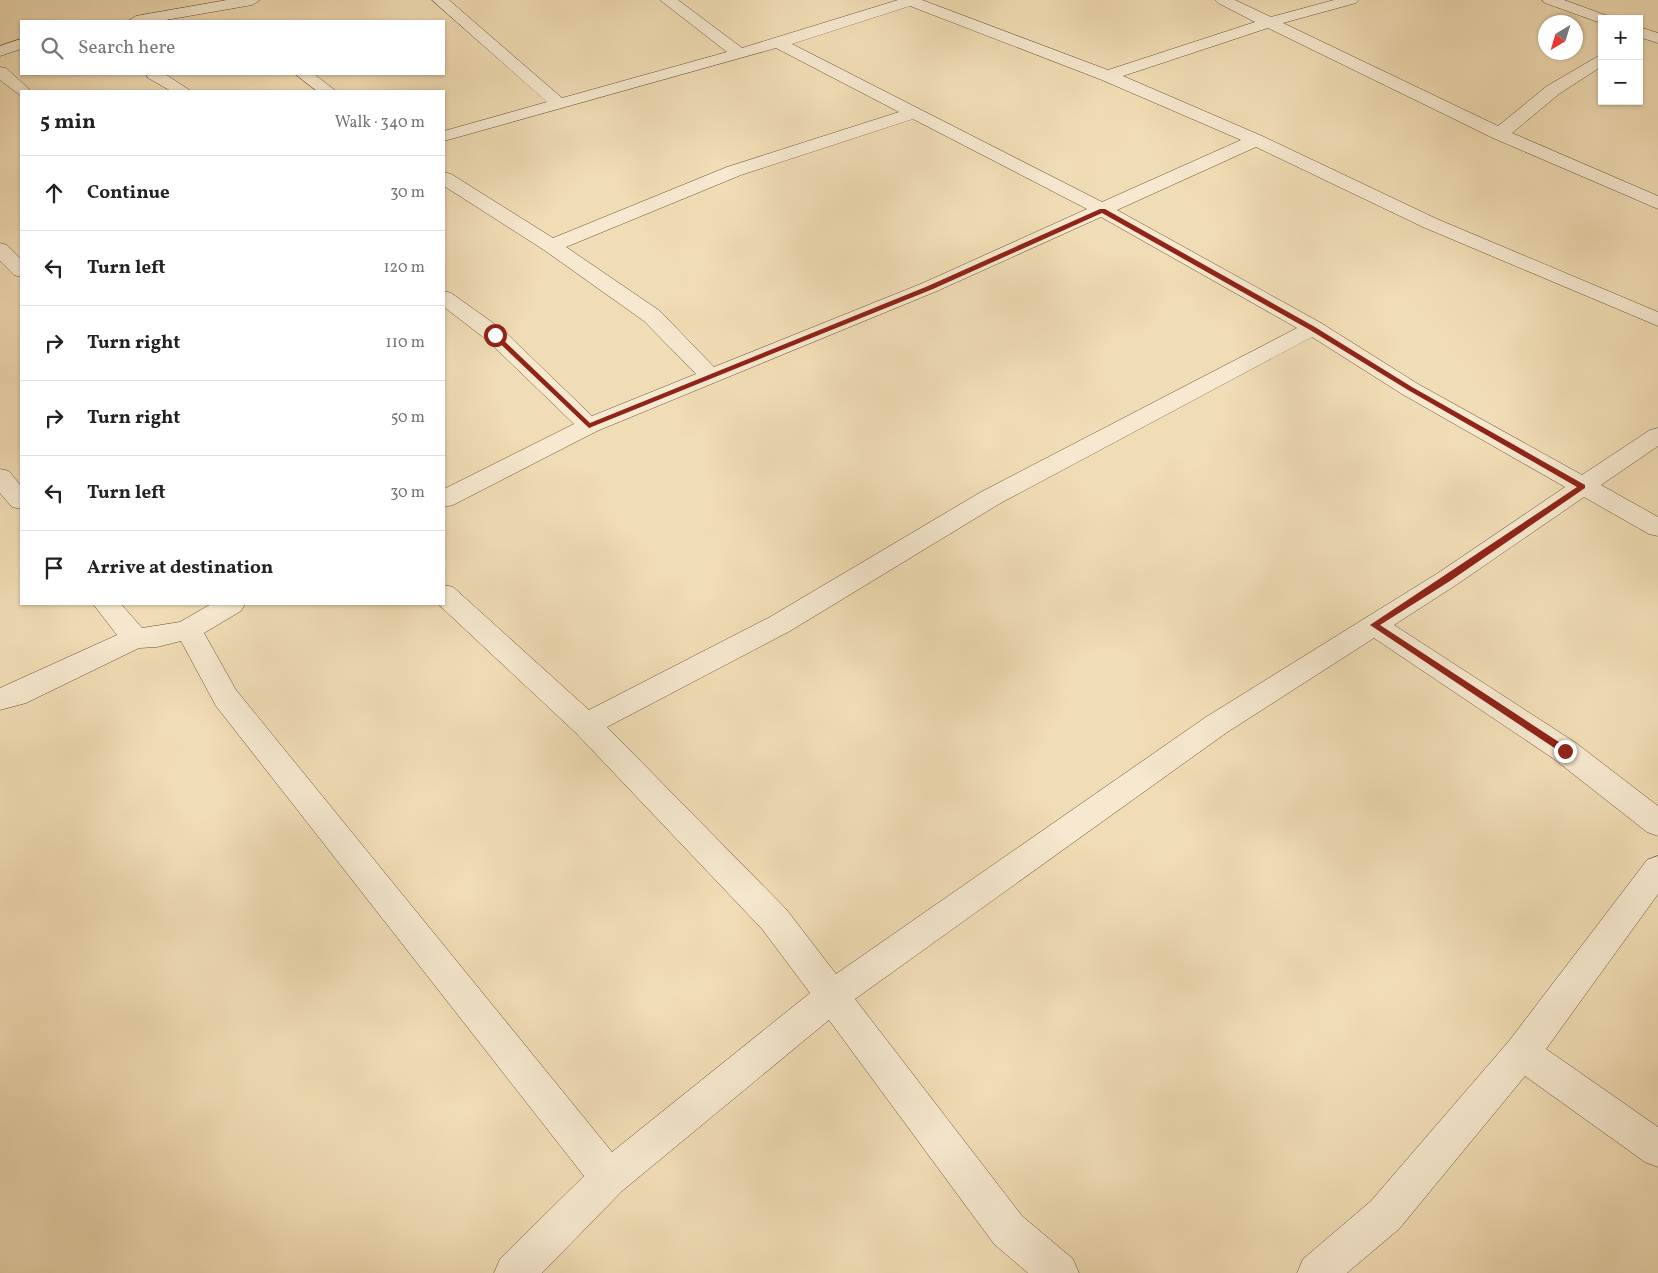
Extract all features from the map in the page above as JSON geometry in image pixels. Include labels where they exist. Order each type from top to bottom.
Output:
[{"type":"street","points":[[142,20],[252,0]]},
{"type":"street","points":[[440,0],[558,103]]},
{"type":"street","points":[[668,0],[740,54]]},
{"type":"street","points":[[445,136],[778,43],[910,0],[1108,76],[1256,140],[1430,223],[1658,320]]},
{"type":"street","points":[[1223,0],[1499,134],[1658,203]]},
{"type":"street","points":[[1108,76],[1267,23],[1351,0]]},
{"type":"street","points":[[1550,0],[1598,17]]},
{"type":"street","points":[[220,7],[234,20]]},
{"type":"street","points":[[1643,33],[1656,38]]},
{"type":"street","points":[[1643,42],[1656,38]]},
{"type":"street","points":[[778,43],[1102,210],[1313,328],[1410,389],[1658,528]]},
{"type":"street","points":[[0,51],[20,44]]},
{"type":"street","points":[[1499,134],[1552,90],[1600,60]]},
{"type":"street","points":[[0,72],[22,90]]},
{"type":"street","points":[[156,75],[181,90]]},
{"type":"street","points":[[304,75],[327,90]]},
{"type":"street","points":[[551,246],[734,171],[914,113]]},
{"type":"street","points":[[445,497],[589,426],[930,287],[1256,140]]},
{"type":"street","points":[[445,179],[551,246],[652,316],[711,377]]},
{"type":"street","points":[[0,249],[20,270]]},
{"type":"street","points":[[445,298],[495,335],[589,426]]},
{"type":"street","points":[[586,726],[780,624],[990,498],[1313,328]]},
{"type":"street","points":[[514,1273],[609,1178],[832,996],[1216,725],[1447,579],[1658,435]]},
{"type":"street","points":[[0,477],[20,500]]},
{"type":"street","points":[[445,595],[586,726],[774,919],[1008,1230],[1059,1273]]},
{"type":"street","points":[[107,605],[135,638]]},
{"type":"street","points":[[0,699],[16,694],[135,638],[157,637],[188,630],[230,605]]},
{"type":"street","points":[[1374,625],[1565,751],[1658,823]]},
{"type":"street","points":[[188,630],[226,698],[609,1178]]},
{"type":"street","points":[[1317,1273],[1385,1215],[1522,1053],[1658,869]]},
{"type":"street","points":[[1522,1053],[1574,1092],[1658,1149]]},
{"type":"route","points":[[495,335],[589,426],[804,340],[930,287],[1102,210],[1313,328],[1410,389],[1582,487],[1447,579],[1374,625],[1565,751]]}]
